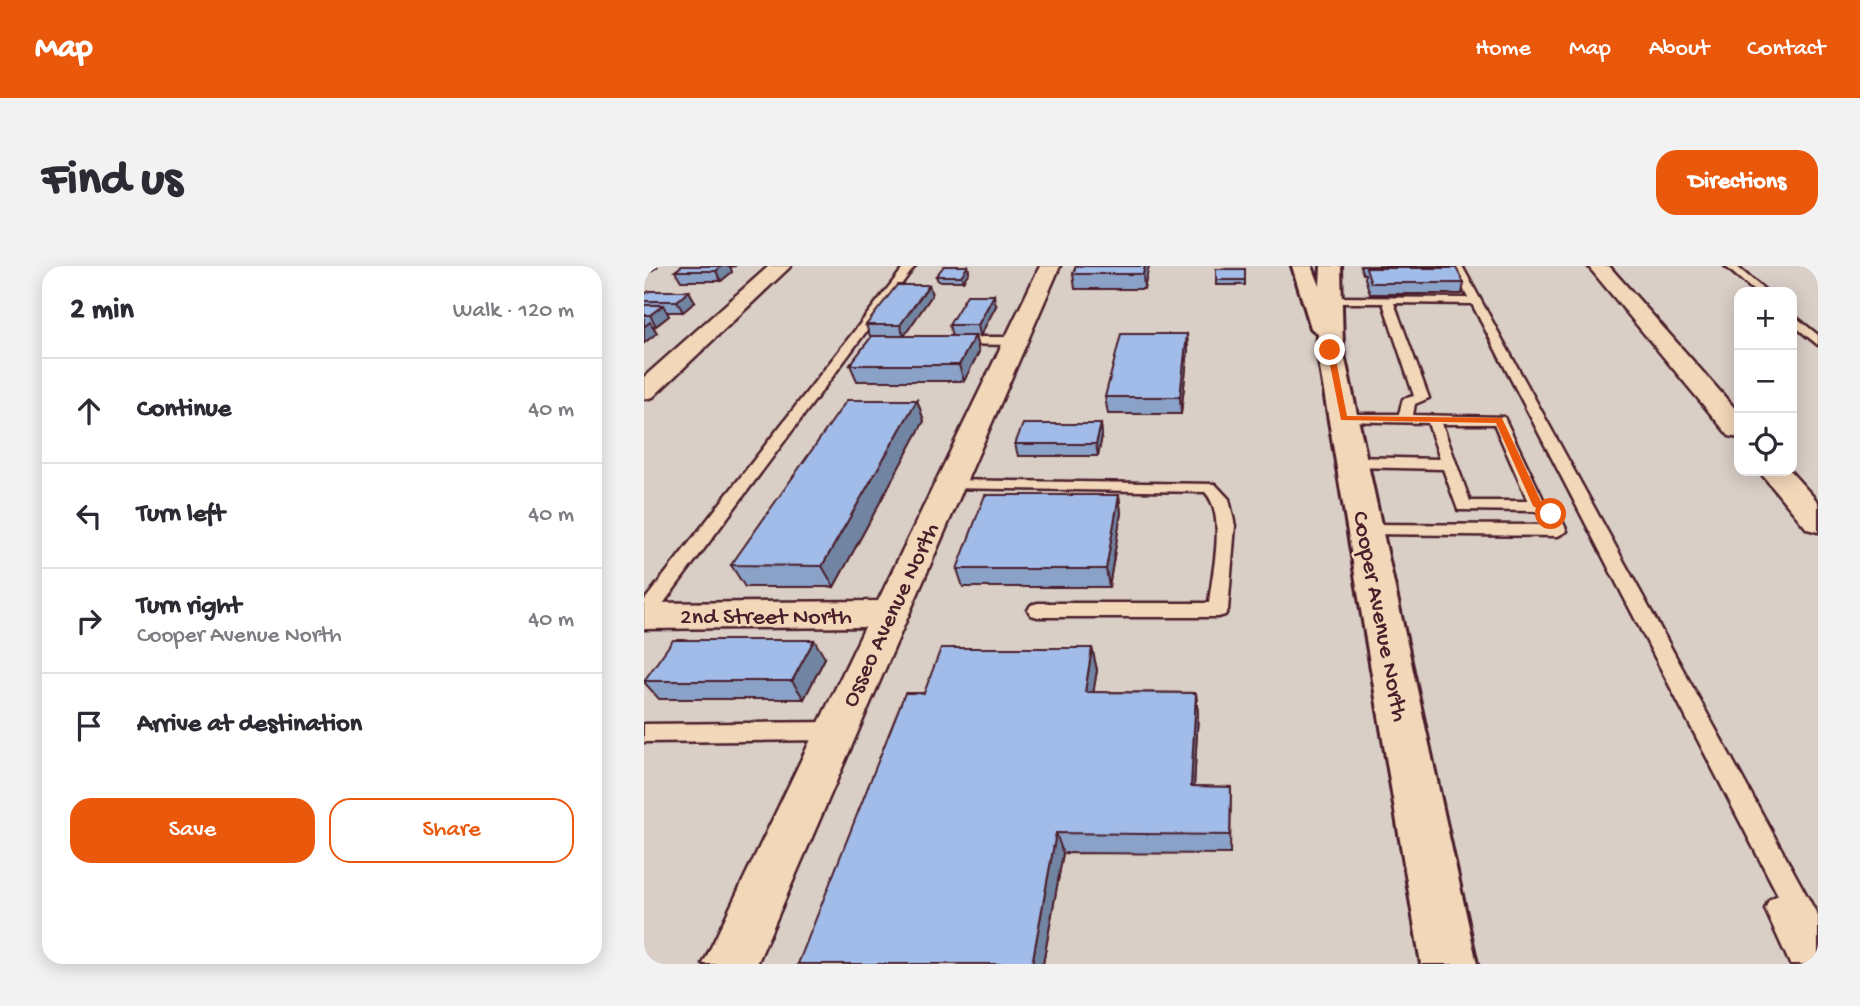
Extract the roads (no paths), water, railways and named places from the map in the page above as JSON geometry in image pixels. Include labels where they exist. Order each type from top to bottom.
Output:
[{"type":"main road","points":[[1302,266],[1330,350]]},
{"type":"main road","name":"Cooper Avenue North","points":[[1331,266],[1330,350],[1449,964]]},
{"type":"street","points":[[644,391],[781,266]]},
{"type":"street","name":"Osseo Avenue North","points":[[730,964],[1050,266]]},
{"type":"street","points":[[1598,266],[1734,424]]},
{"type":"street","points":[[1778,476],[1818,522]]},
{"type":"street","name":"2nd Street North","points":[[644,615],[889,614]]},
{"type":"lane","points":[[644,271],[651,266]]},
{"type":"lane","points":[[644,615],[860,340],[910,266]]},
{"type":"lane","points":[[1457,266],[1818,944]]},
{"type":"lane","points":[[1730,266],[1755,287]]},
{"type":"lane","points":[[1331,300],[1476,300]]},
{"type":"lane","points":[[1387,300],[1422,398],[1408,402],[1405,420]]},
{"type":"lane","points":[[1797,322],[1818,341]]},
{"type":"lane","points":[[934,341],[1015,341]]},
{"type":"lane","points":[[1344,418],[1499,420],[1538,506]]},
{"type":"lane","points":[[1365,529],[1558,531],[1551,514],[1538,506],[1464,506],[1434,420]]},
{"type":"lane","points":[[1352,462],[1450,464]]},
{"type":"lane","points":[[948,485],[1209,487],[1221,499],[1226,526],[1218,610],[1038,610]]},
{"type":"lane","points":[[644,733],[836,731]]},
{"type":"lane","points":[[1795,900],[1778,909],[1805,964]]}]
